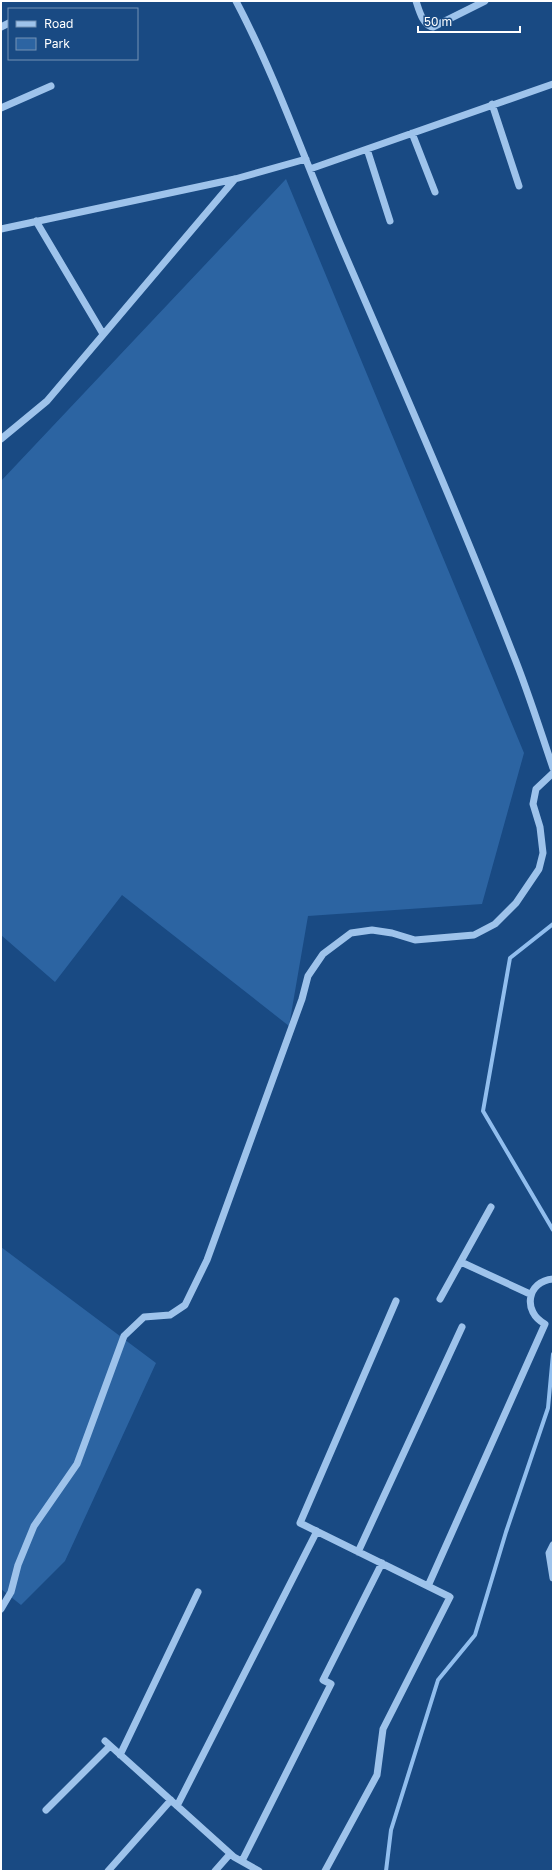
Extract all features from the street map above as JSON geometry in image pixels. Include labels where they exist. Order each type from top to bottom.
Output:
[{"type":"street","points":[[236,1],[252,31],[306,159],[317,189],[433,456],[514,656],[553,768]]},
{"type":"street","points":[[416,1],[425,23],[433,27],[485,1]]},
{"type":"street","points":[[310,169],[492,104],[553,84]]},
{"type":"street","points":[[1,108],[51,86]]},
{"type":"street","points":[[492,104],[519,186]]},
{"type":"street","points":[[412,133],[435,192]]},
{"type":"street","points":[[367,149],[390,221]]},
{"type":"street","points":[[1,229],[235,179],[306,159]]},
{"type":"street","points":[[1,439],[47,401],[235,179]]},
{"type":"street","points":[[36,221],[103,334]]},
{"type":"street","points":[[1,1609],[11,1592],[18,1565],[34,1526],[77,1464],[124,1336],[144,1317],[170,1315],[185,1305],[198,1280],[207,1260],[302,999],[308,976],[323,954],[351,933],[372,930],[392,933],[415,940],[474,935],[494,924],[516,903],[539,869],[543,853],[540,827],[533,804],[536,789],[553,773]]},
{"type":"street","points":[[440,1299],[491,1207]]},
{"type":"street","points":[[461,1262],[530,1294]]},
{"type":"street","points":[[428,1586],[545,1324],[535,1317],[532,1312],[530,1306],[530,1294],[541,1281],[553,1279]]},
{"type":"street","points":[[325,1871],[377,1775],[384,1729],[450,1597],[300,1523],[396,1301]]},
{"type":"street","points":[[358,1552],[462,1327]]},
{"type":"street","points":[[177,1806],[317,1531]]},
{"type":"street","points":[[553,1545],[549,1553],[553,1578]]},
{"type":"street","points":[[242,1861],[331,1684],[323,1680],[382,1563]]},
{"type":"street","points":[[120,1755],[198,1592]]},
{"type":"street","points":[[46,1810],[108,1743],[230,1854],[259,1871]]},
{"type":"street","points":[[108,1871],[171,1800]]},
{"type":"street","points":[[215,1871],[230,1854]]},
{"type":"green space","points":[[286,179],[524,753],[482,904],[308,916],[289,1026],[122,895],[55,982],[1,935],[1,481]]},
{"type":"green space","points":[[1,1247],[156,1363],[65,1561],[21,1605],[1,1589]]},
{"type":"waterway","points":[[553,924],[510,958],[483,1111],[553,1230]]},
{"type":"waterway","points":[[386,1871],[391,1830],[438,1680],[475,1635],[506,1532],[548,1408],[553,1354]]}]
